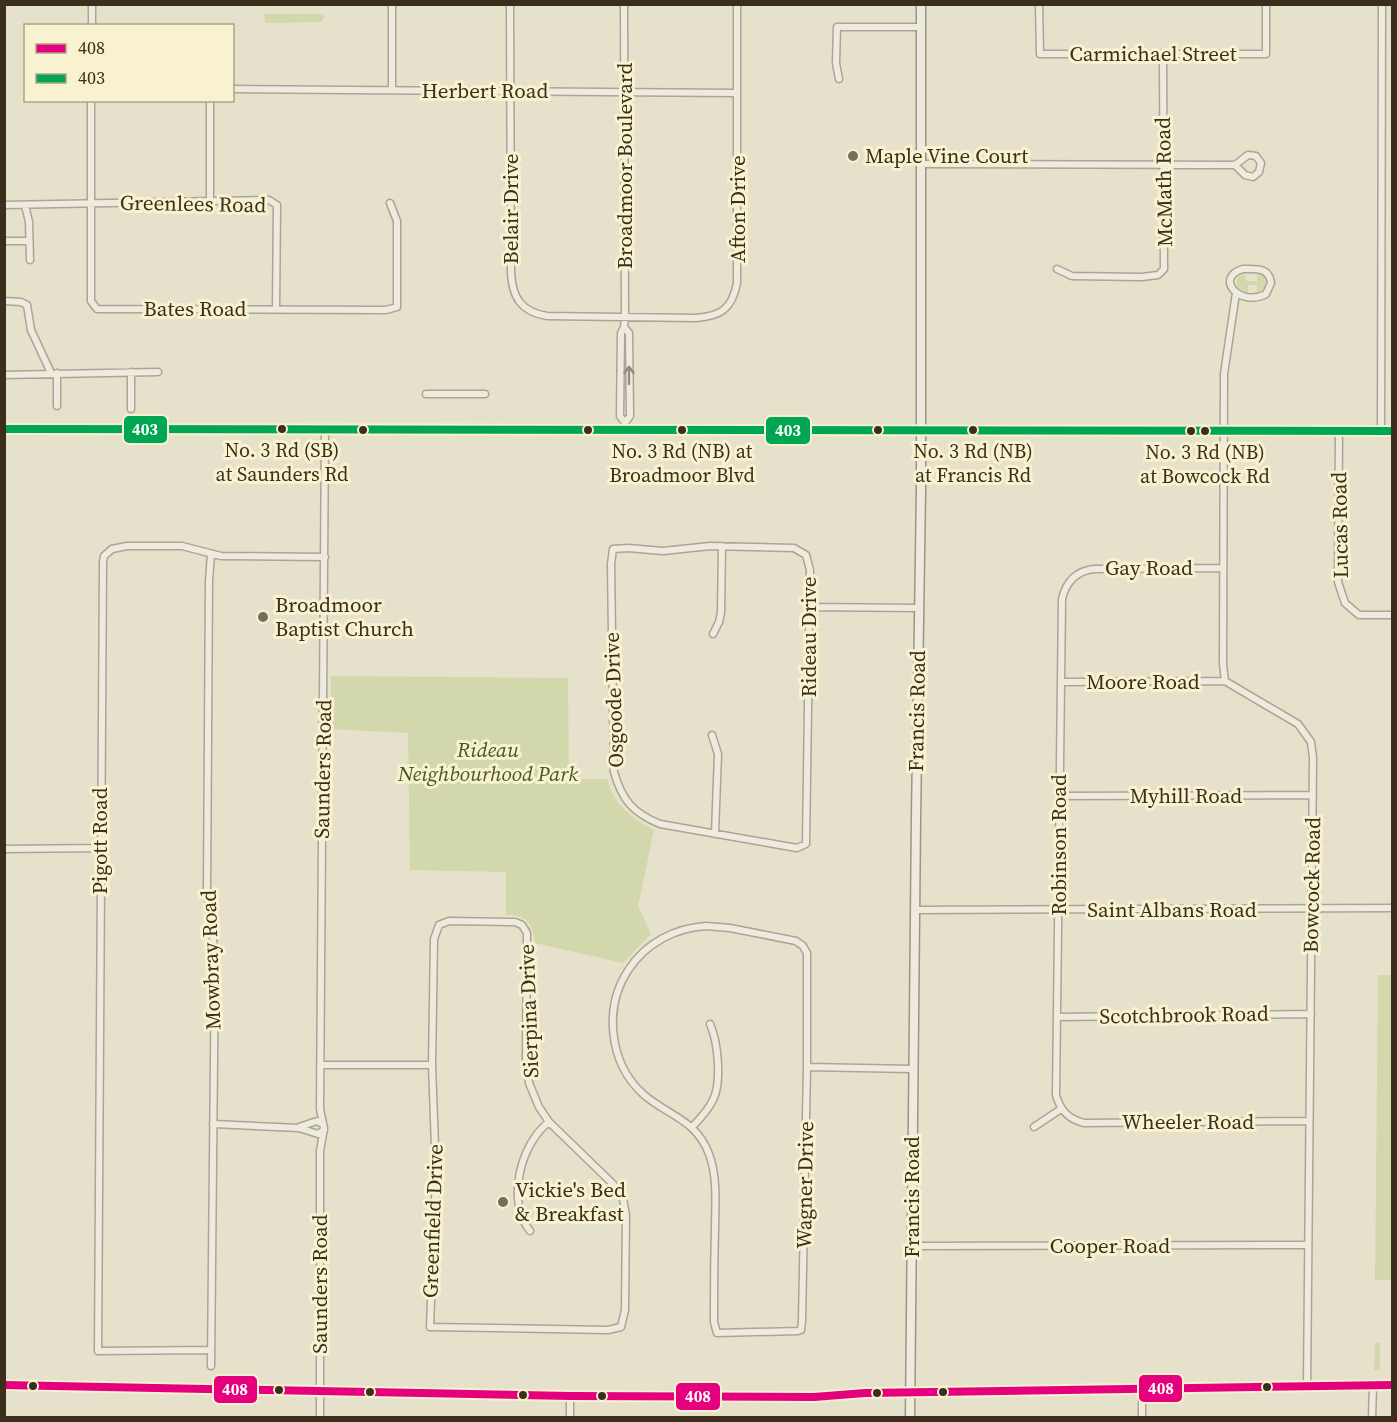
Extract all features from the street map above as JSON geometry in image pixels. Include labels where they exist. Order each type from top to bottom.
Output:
[{"type":"street","points":[[92,4],[92,24]]},
{"type":"street","points":[[392,90],[393,4]]},
{"type":"street","name":"Belair Drive","points":[[510,4],[511,272],[512,287],[516,298],[524,308],[538,315],[625,317]]},
{"type":"street","name":"Broadmoor Boulevard","points":[[624,4],[624,327],[629,333],[630,405],[630,416],[625,426]]},
{"type":"street","name":"Afton Drive","points":[[625,317],[706,317],[724,310],[734,297],[738,274],[737,4]]},
{"type":"street","name":"Francis Road","points":[[910,1418],[921,430],[921,4]]},
{"type":"street","name":"Carmichael Street","points":[[1039,4],[1040,54],[1163,55],[1266,54],[1266,4]]},
{"type":"street","points":[[1381,431],[1382,4]]},
{"type":"street","points":[[839,79],[836,63],[837,27],[921,27]]},
{"type":"street","name":"McMath Road","points":[[1057,269],[1072,276],[1151,277],[1162,273],[1165,260],[1163,55]]},
{"type":"street","name":"Herbert Road","points":[[234,89],[737,93]]},
{"type":"street","name":"Bates Road","points":[[91,102],[91,301],[97,309],[386,310],[397,307],[397,221],[390,203]]},
{"type":"street","points":[[210,102],[210,200]]},
{"type":"street","points":[[921,164],[1235,165]]},
{"type":"street","name":"Greenlees Road","points":[[4,204],[269,200],[277,205],[276,309]]},
{"type":"street","points":[[25,204],[29,222],[30,260]]},
{"type":"street","points":[[4,241],[29,241]]},
{"type":"street","points":[[1225,681],[1223,568],[1225,366],[1236,293],[1231,283],[1233,275],[1238,270],[1261,269],[1270,278],[1270,288],[1264,295],[1243,296],[1236,293]]},
{"type":"street","points":[[4,301],[21,302],[27,305],[31,330],[54,373],[57,406]]},
{"type":"street","points":[[131,372],[131,409]]},
{"type":"street","points":[[4,375],[159,372]]},
{"type":"street","points":[[426,394],[485,394]]},
{"type":"street","points":[[4,429],[325,430],[625,426],[1392,432]]},
{"type":"street","name":"Saunders Road","points":[[320,1418],[320,1151],[324,1127],[320,1109],[320,1065],[325,430]]},
{"type":"street","name":"Lucas Road","points":[[1339,431],[1338,582],[1346,603],[1359,615],[1392,615]]},
{"type":"street","name":"Pigott Road","points":[[211,1350],[98,1351],[102,568],[105,556],[112,549],[127,546],[182,546],[221,556],[325,557]]},
{"type":"street","points":[[713,634],[721,613],[722,546]]},
{"type":"street","name":"Rideau Drive","points":[[613,549],[628,548],[663,552],[722,546],[794,548],[802,552],[810,563],[806,844]]},
{"type":"street","name":"Osgoode Drive","points":[[613,549],[611,564],[613,761],[619,788],[625,800],[648,819],[660,824],[797,849],[806,844]]},
{"type":"street","name":"Mowbray Road","points":[[211,554],[207,889],[214,950],[211,1366]]},
{"type":"street","name":"Gay Road","points":[[1077,575],[1094,568],[1223,568]]},
{"type":"street","name":"Robinson Road","points":[[1061,1109],[1056,1095],[1062,599],[1068,584],[1077,575]]},
{"type":"street","points":[[811,607],[918,608]]},
{"type":"street","name":"Moore Road","points":[[1060,682],[1225,681]]},
{"type":"street","name":"Bowcock Road","points":[[1225,681],[1292,718],[1304,730],[1312,748],[1306,1386]]},
{"type":"street","points":[[712,735],[718,754],[715,834]]},
{"type":"street","name":"Myhill Road","points":[[1059,796],[1313,795]]},
{"type":"street","points":[[4,849],[100,848]]},
{"type":"street","name":"Saint Albans Road","points":[[915,910],[1392,908]]},
{"type":"street","name":"Sierpina Drive","points":[[439,925],[449,921],[508,921],[519,923],[525,929],[528,941],[527,1071],[535,1099],[549,1122],[613,1184],[623,1199],[626,1215],[625,1310],[621,1327]]},
{"type":"street","name":"Greenfield Drive","points":[[439,925],[434,939],[432,1065],[436,1174],[430,1327],[608,1330],[621,1327]]},
{"type":"street","name":"Wagner Drive","points":[[712,926],[746,931],[796,942],[803,946],[807,957],[807,1067],[801,1330],[717,1332],[714,1323],[715,1176],[709,1152],[692,1127],[642,1094],[619,1059],[613,1035],[613,1019],[615,1000],[623,978],[646,949],[667,936],[698,927],[712,926]]},
{"type":"street","name":"Scotchbrook Road","points":[[1058,1017],[1311,1014]]},
{"type":"street","points":[[692,1127],[706,1112],[716,1093],[717,1045],[710,1024]]},
{"type":"street","points":[[320,1065],[432,1065]]},
{"type":"street","points":[[807,1067],[913,1068]]},
{"type":"street","name":"Saunders Road","points":[[320,1109],[314,1132],[320,1151]]},
{"type":"street","points":[[1034,1127],[1061,1109]]},
{"type":"street","name":"Wheeler Road","points":[[1061,1109],[1068,1116],[1084,1123],[1309,1121]]},
{"type":"street","points":[[530,1231],[524,1224],[519,1210],[521,1166],[529,1146],[539,1131],[549,1122]]},
{"type":"street","points":[[213,1124],[299,1128],[320,1133],[324,1127],[315,1123],[299,1128]]},
{"type":"street","name":"Cooper Road","points":[[912,1246],[1307,1245]]},
{"type":"street","points":[[4,1385],[570,1396],[814,1397],[865,1393],[1392,1385]]},
{"type":"street","points":[[1372,1386],[1372,1418]]},
{"type":"street","points":[[1142,1389],[1142,1418]]},
{"type":"street","points":[[570,1396],[570,1418]]},
{"type":"green space","points":[[264,14],[321,14],[325,17],[321,22],[265,23]]},
{"type":"green space","points":[[1245,274],[1246,281],[1257,281],[1257,274],[1263,275],[1266,281],[1265,288],[1257,292],[1257,285],[1248,285],[1248,292],[1240,289],[1237,280]]},
{"type":"green space","name":"Rideau Neighbourhood Park","points":[[331,676],[568,678],[569,779],[607,779],[614,796],[624,810],[654,830],[638,906],[651,934],[623,963],[535,943],[527,921],[513,915],[506,915],[506,872],[410,870],[408,733],[331,729]]},
{"type":"green space","points":[[1378,975],[1392,975],[1392,1280],[1375,1280]]},
{"type":"green space","points":[[1375,1343],[1380,1343],[1380,1370],[1374,1370]]},
{"type":"transit line","name":"403","points":[[4,429],[1392,431]]},
{"type":"transit line","name":"408","points":[[4,1385],[570,1396],[814,1397],[865,1393],[1392,1385]]},
{"type":"place","name":"Maple Vine Court","points":[[853,156]]},
{"type":"place","name":"No. 3 Rd (SB) at Saunders Rd","points":[[282,429]]},
{"type":"place","name":"No. 3 Rd (NB) at Broadmoor Blvd","points":[[682,430]]},
{"type":"place","name":"No. 3 Rd (NB) at Francis Rd","points":[[973,430]]},
{"type":"place","name":"No. 3 Rd (NB) at Bowcock Rd","points":[[1205,431]]},
{"type":"place","name":"Broadmoor Baptist Church","points":[[263,617]]},
{"type":"place","name":"Vickie's Bed & Breakfast","points":[[503,1202]]}]
